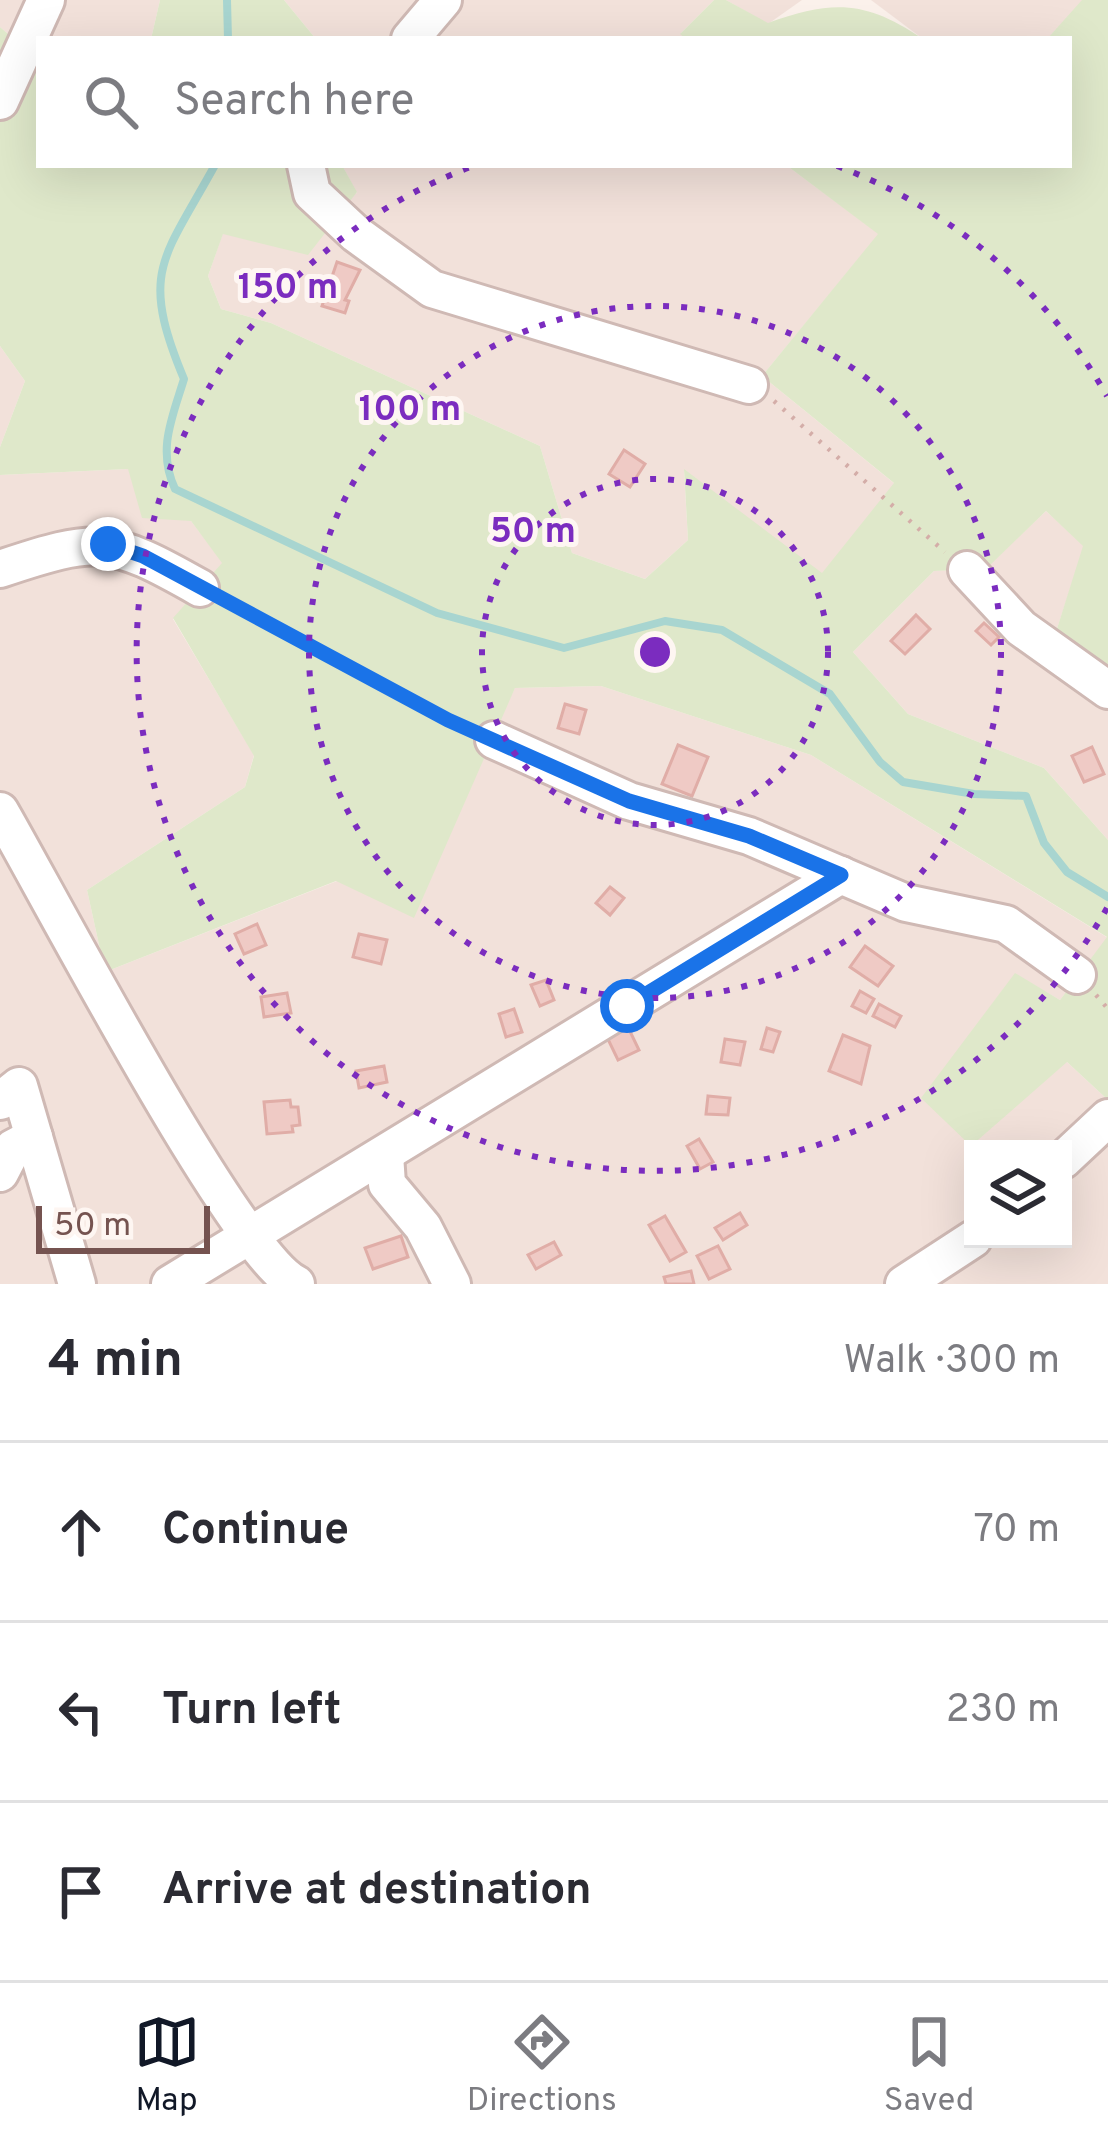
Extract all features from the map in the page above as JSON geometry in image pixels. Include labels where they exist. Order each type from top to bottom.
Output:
[{"type":"street","points":[[0,101],[46,0]]},
{"type":"street","points":[[413,36],[443,0]]},
{"type":"street","points":[[307,168],[312,194],[356,234],[431,289],[749,385]]},
{"type":"street","points":[[0,568],[71,545],[108,544],[143,556],[200,588]]},
{"type":"street","points":[[967,571],[1021,628],[1108,690]]},
{"type":"street","points":[[494,740],[629,801],[749,836],[906,903],[1006,925],[1077,975]]},
{"type":"street","points":[[0,811],[249,1237],[296,1284]]},
{"type":"street","points":[[170,1284],[841,875]]},
{"type":"street","points":[[0,1101],[19,1086],[77,1284]]},
{"type":"street","points":[[1072,1152],[1108,1118]]},
{"type":"street","points":[[0,1173],[13,1148],[34,1137]]},
{"type":"street","points":[[385,1155],[387,1184],[424,1227],[452,1284]]},
{"type":"street","points":[[904,1284],[962,1260]]},
{"type":"path","points":[[749,385],[783,407],[967,571]]},
{"type":"path","points":[[200,588],[494,740]]},
{"type":"shaded area","points":[[0,0],[160,0],[152,36],[36,36],[36,58],[0,27]]},
{"type":"shaded area","points":[[284,0],[714,0],[681,33],[684,36],[314,36]]},
{"type":"shaded area","points":[[726,0],[802,0],[768,24]]},
{"type":"shaded area","points":[[871,0],[1083,1],[1050,36],[919,36]]},
{"type":"shaded area","points":[[344,168],[790,168],[879,234],[762,376],[895,484],[822,574],[684,471],[688,540],[645,579],[572,553],[540,446],[271,323],[221,309],[208,276],[223,233],[357,193]]},
{"type":"shaded area","points":[[0,346],[25,381],[0,447]]},
{"type":"shaded area","points":[[128,469],[191,521],[223,563],[173,619],[254,755],[245,787],[87,890],[105,972],[337,881],[491,735],[515,688],[601,686],[811,755],[1108,938],[1060,1000],[1015,974],[1067,1062],[1108,1100],[1108,1284],[0,1284],[0,475]]},
{"type":"shaded area","points":[[1046,511],[1084,546],[1055,635],[1108,683],[1108,840],[1044,768],[908,714],[853,652],[934,571],[986,568]]},
{"type":"green space","points":[[160,0],[284,0],[314,36],[152,36]]},
{"type":"green space","points":[[714,0],[726,0],[768,23],[811,10],[866,11],[918,36],[682,36]]},
{"type":"green space","points":[[1082,0],[1108,0],[1108,683],[1055,635],[1083,546],[1046,511],[986,569],[934,571],[853,652],[908,714],[1044,768],[1108,840],[1108,1100],[1067,1062],[978,1140],[965,1140],[921,1098],[1015,973],[1060,1000],[1107,937],[811,755],[601,686],[515,688],[414,918],[336,881],[105,972],[87,890],[245,787],[254,756],[173,618],[222,563],[191,521],[142,518],[128,469],[0,475],[0,447],[25,381],[0,346],[0,27],[36,58],[36,168],[344,168],[357,192],[308,255],[223,234],[208,276],[221,309],[271,323],[540,446],[572,553],[645,579],[688,540],[684,469],[822,573],[894,483],[762,376],[878,234],[790,168],[1072,168],[1072,36],[1050,36]]},
{"type":"building","points":[[337,262],[360,270],[345,300],[349,301],[345,313],[322,306]]},
{"type":"building","points":[[624,450],[645,464],[630,487],[609,474]]},
{"type":"building","points":[[916,615],[930,629],[905,654],[891,641]]},
{"type":"building","points":[[984,623],[999,637],[991,645],[976,631]]},
{"type":"building","points":[[565,704],[586,710],[579,734],[558,728]]},
{"type":"building","points":[[678,745],[708,757],[692,796],[662,784]]},
{"type":"building","points":[[1092,747],[1104,774],[1084,782],[1072,756]]},
{"type":"building","points":[[610,887],[624,898],[610,915],[596,903]]},
{"type":"building","points":[[257,924],[266,945],[244,954],[235,934]]},
{"type":"building","points":[[359,934],[387,940],[381,964],[353,957]]},
{"type":"building","points":[[865,946],[893,966],[878,986],[850,967]]},
{"type":"building","points":[[546,980],[554,1000],[540,1006],[531,985]]},
{"type":"building","points":[[860,991],[874,999],[866,1013],[852,1006]]},
{"type":"building","points":[[287,993],[291,1013],[264,1017],[261,997]]},
{"type":"building","points":[[879,1004],[901,1016],[895,1027],[873,1016]]},
{"type":"building","points":[[514,1009],[522,1032],[506,1037],[499,1014]]},
{"type":"building","points":[[625,1021],[639,1050],[618,1060],[604,1031]]},
{"type":"building","points":[[767,1028],[780,1032],[773,1052],[761,1049]]},
{"type":"building","points":[[843,1035],[870,1046],[861,1084],[829,1071]]},
{"type":"building","points":[[725,1039],[745,1042],[740,1065],[721,1062]]},
{"type":"building","points":[[384,1066],[387,1082],[359,1088],[356,1071]]},
{"type":"building","points":[[708,1096],[730,1098],[728,1115],[706,1114]]},
{"type":"building","points":[[290,1100],[291,1107],[298,1107],[300,1125],[292,1126],[293,1132],[267,1134],[264,1102]]},
{"type":"building","points":[[699,1139],[713,1162],[700,1169],[687,1146]]},
{"type":"building","points":[[740,1213],[747,1225],[723,1240],[715,1228]]},
{"type":"building","points":[[665,1216],[686,1252],[670,1261],[649,1225]]},
{"type":"building","points":[[401,1236],[408,1257],[373,1269],[365,1248]]},
{"type":"building","points":[[554,1242],[561,1255],[536,1269],[528,1255]]},
{"type":"building","points":[[718,1246],[730,1269],[709,1279],[697,1256]]},
{"type":"building","points":[[691,1271],[694,1284],[666,1284],[664,1277]]},
{"type":"waterway","points":[[227,0],[228,36]]},
{"type":"waterway","points":[[213,168],[170,246],[160,289],[170,343],[184,379],[167,447],[175,489],[437,613],[564,648],[665,621],[722,630],[830,694],[880,762],[903,782],[974,794],[1026,796],[1044,843],[1067,872],[1108,897]]},
{"type":"route","points":[[108,544],[143,556],[287,638],[448,720],[629,801],[749,836],[841,875],[627,1006]]}]
